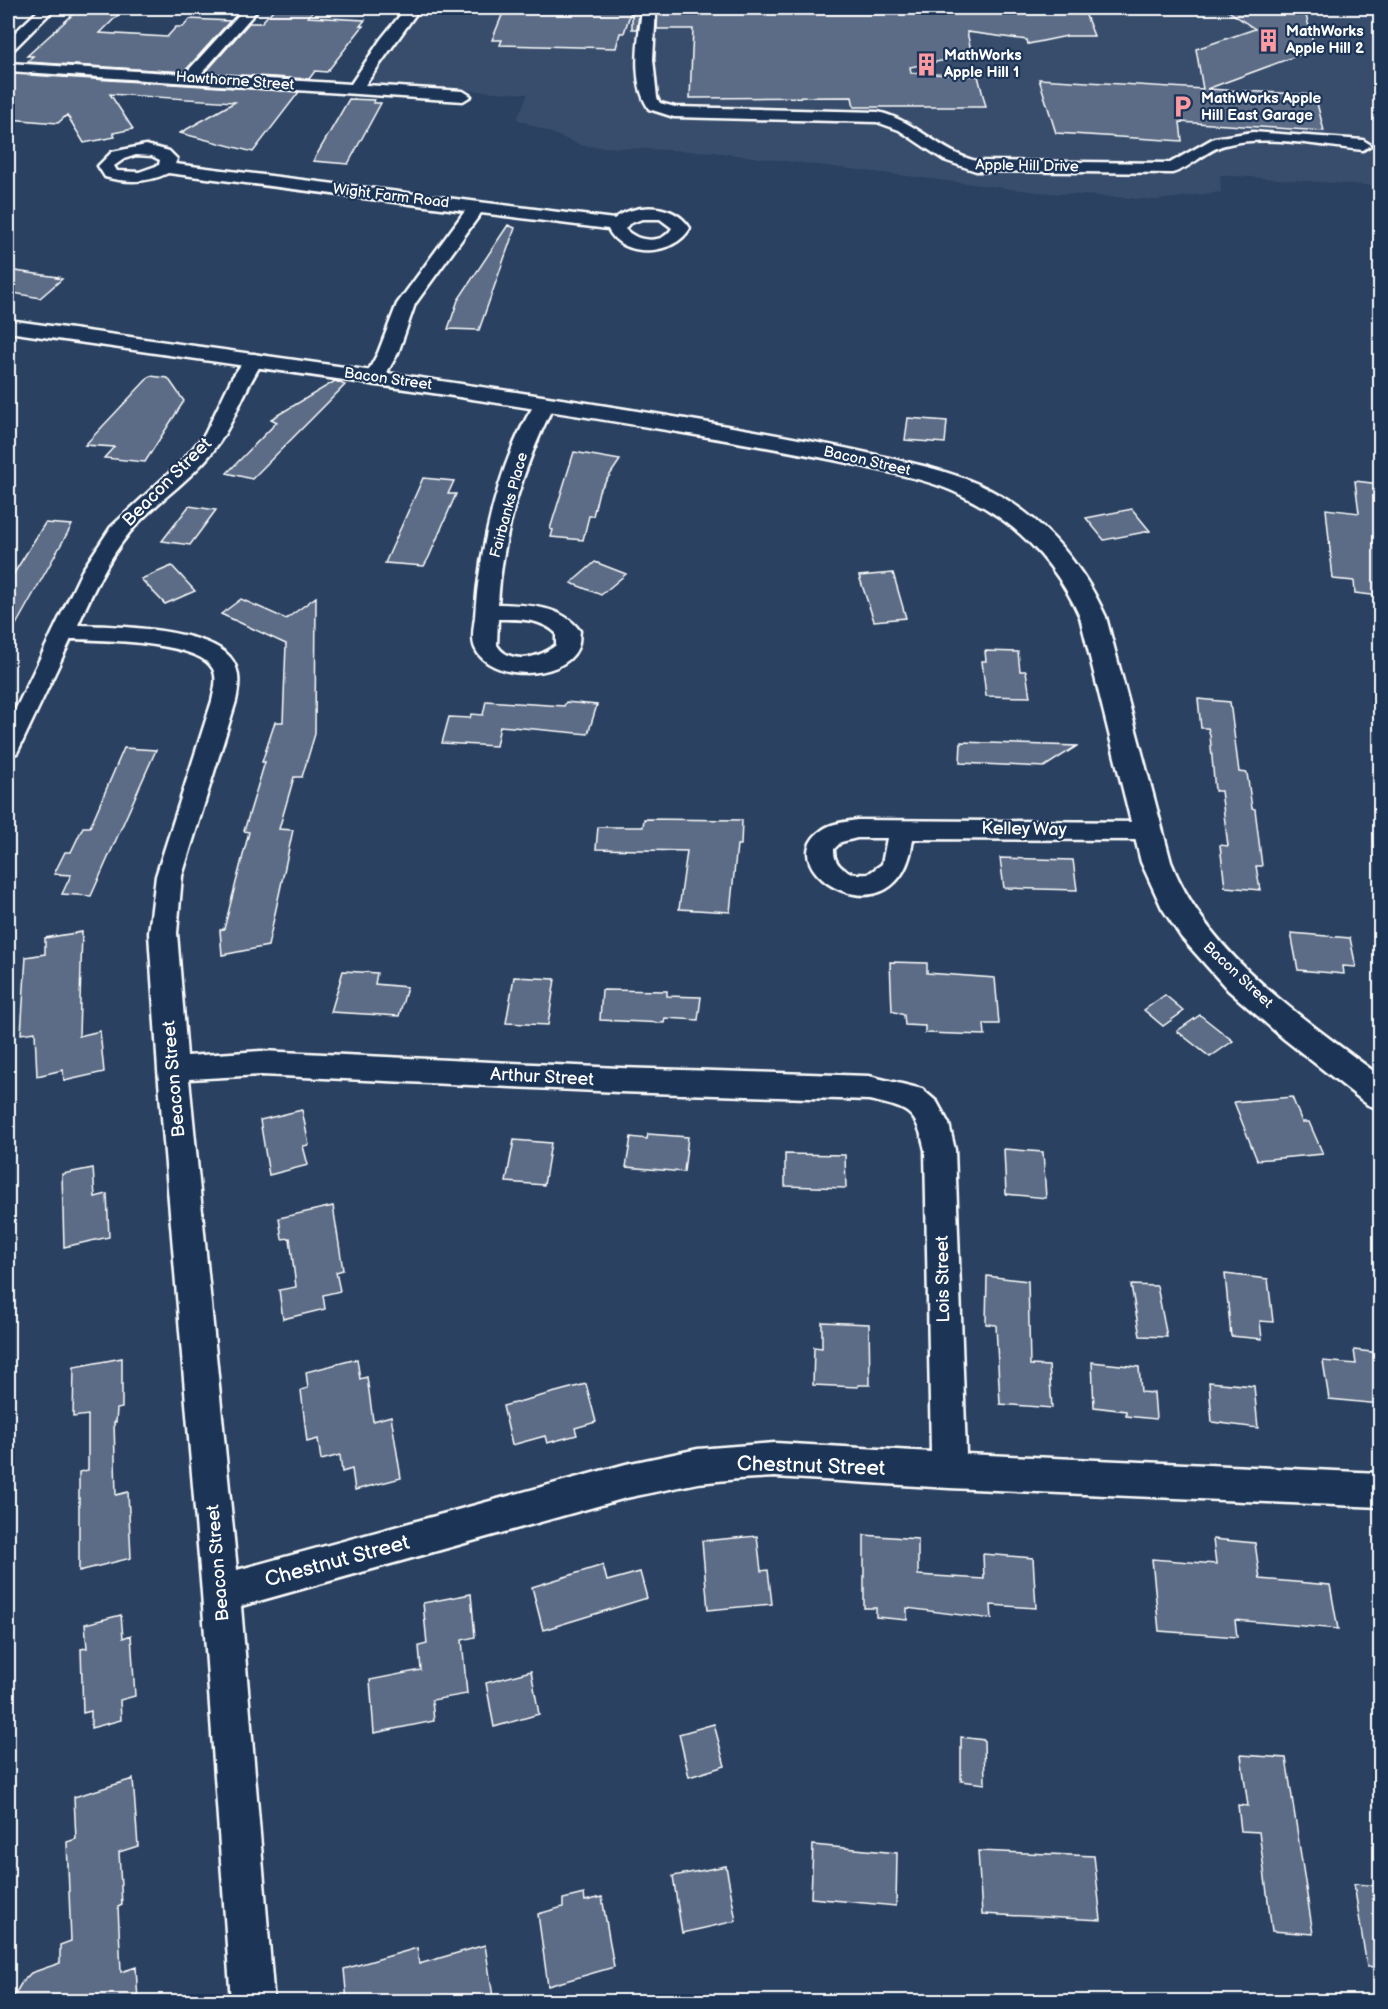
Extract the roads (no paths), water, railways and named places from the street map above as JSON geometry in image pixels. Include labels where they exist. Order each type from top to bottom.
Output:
[{"type":"street","points":[[8,47],[48,8]]},
{"type":"street","points":[[189,78],[252,8]]},
{"type":"street","points":[[356,89],[386,42],[413,8]]},
{"type":"street","name":"Apple Hill Drive","points":[[649,8],[646,33],[647,94],[654,105],[674,112],[878,117],[905,126],[955,161],[976,166],[1172,168],[1187,162],[1207,146],[1240,138],[1363,145]]},
{"type":"street","name":"Hawthorne Street","points":[[8,67],[464,96]]},
{"type":"street","name":"Wight Farm Road","points":[[166,168],[617,225]]},
{"type":"street","points":[[375,377],[386,358],[400,317],[410,297],[477,207]]},
{"type":"street","name":"Bacon Street","points":[[8,326],[375,377],[788,444],[895,466],[970,490],[1009,513],[1063,561],[1085,597],[1095,626],[1147,831],[1156,862],[1171,898],[1198,937],[1220,961],[1287,1021],[1380,1095]]},
{"type":"street","name":"Beacon Street","points":[[253,2001],[221,1593],[173,1070],[163,933],[164,905],[176,847],[224,701],[227,685],[226,671],[220,660],[207,650],[191,644],[117,635],[65,632],[107,548],[137,511],[208,444],[222,422],[238,384],[254,360]]},
{"type":"street","name":"Fairbanks Place","points":[[486,611],[490,578],[510,489],[529,433],[545,403]]},
{"type":"street","points":[[8,747],[65,632]]},
{"type":"street","name":"Kelley Way","points":[[902,829],[1147,831]]},
{"type":"street","name":"Arthur Street","points":[[173,1070],[201,1065],[261,1063],[619,1080],[869,1088],[911,1098]]},
{"type":"street","name":"Lois Street","points":[[911,1098],[927,1111],[934,1124],[940,1150],[949,1471]]},
{"type":"street","name":"Chestnut Street","points":[[221,1593],[626,1481],[698,1466],[775,1460],[949,1471],[1380,1490]]},
{"type":"place","name":"MathWorks Apple Hill 2","points":[[1268,40]]},
{"type":"place","name":"MathWorks Apple Hill 1","points":[[926,64]]},
{"type":"place","name":"MathWorks Apple Hill East Garage","points":[[1183,107]]}]
